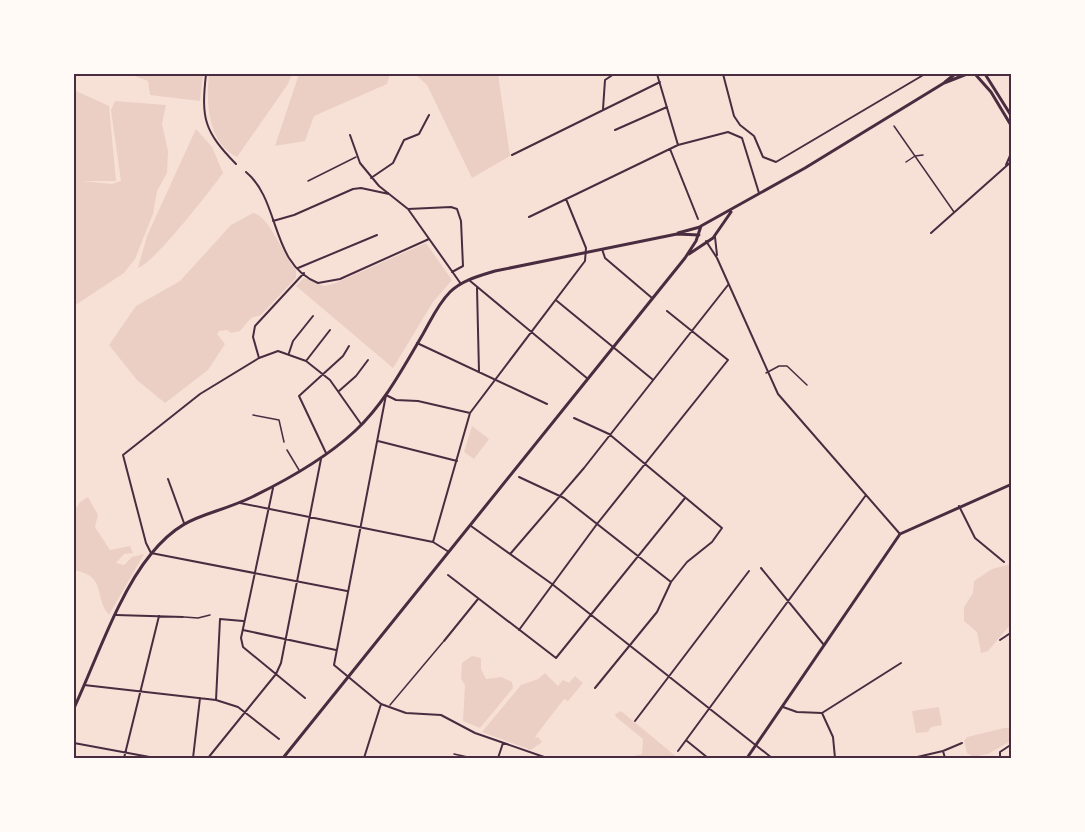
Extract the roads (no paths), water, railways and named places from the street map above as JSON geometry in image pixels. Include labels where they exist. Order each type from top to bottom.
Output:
[{"type":"main road","points":[[74,708],[132,582],[151,553],[184,523],[204,513],[237,503],[273,485],[322,456],[362,424],[386,395],[443,300],[461,284],[495,271],[676,234],[707,224],[944,83],[955,74]]},
{"type":"main road","points":[[944,83],[967,74]]},
{"type":"main road","points":[[975,74],[991,92],[1011,127]]},
{"type":"main road","points":[[985,74],[1011,117]]},
{"type":"main road","points":[[685,258],[715,234],[732,211]]},
{"type":"main road","points":[[707,224],[712,226],[715,234]]},
{"type":"main road","points":[[283,759],[685,258],[699,236],[701,226]]},
{"type":"main road","points":[[676,234],[699,236],[706,241]]},
{"type":"main road","points":[[747,759],[900,534],[1011,484]]},
{"type":"street","points":[[206,74],[205,119],[213,137],[236,164]]},
{"type":"street","points":[[603,109],[605,80],[614,74]]},
{"type":"street","points":[[657,74],[678,145]]},
{"type":"street","points":[[723,74],[736,121],[754,136],[763,157],[773,162],[784,160],[925,74]]},
{"type":"street","points":[[512,155],[660,82]]},
{"type":"street","points":[[615,130],[667,107]]},
{"type":"street","points":[[371,178],[393,163],[404,141],[419,134],[429,115]]},
{"type":"street","points":[[894,126],[955,213]]},
{"type":"street","points":[[528,217],[678,145],[728,132],[737,134],[743,142],[759,194]]},
{"type":"street","points":[[350,135],[357,157],[371,178],[408,209],[461,284]]},
{"type":"street","points":[[670,149],[698,219]]},
{"type":"street","points":[[1005,168],[1011,151]]},
{"type":"street","points":[[906,162],[915,156],[923,155]]},
{"type":"street","points":[[308,181],[357,157]]},
{"type":"street","points":[[931,233],[1011,161]]},
{"type":"street","points":[[246,172],[264,193],[282,245],[298,268],[318,283],[333,282],[429,239]]},
{"type":"street","points":[[273,221],[357,188],[391,195]]},
{"type":"street","points":[[434,542],[470,413],[585,261],[586,252],[566,199]]},
{"type":"street","points":[[408,209],[451,207],[457,209],[461,221],[463,266],[452,272]]},
{"type":"street","points":[[715,234],[717,258]]},
{"type":"street","points":[[298,268],[378,235]]},
{"type":"street","points":[[706,241],[717,258],[766,373],[786,406],[900,534]]},
{"type":"street","points":[[602,249],[605,258],[652,298]]},
{"type":"street","points":[[259,358],[253,337],[255,327],[304,273]]},
{"type":"street","points":[[469,280],[588,379]]},
{"type":"street","points":[[511,553],[728,285]]},
{"type":"street","points":[[477,288],[479,372]]},
{"type":"street","points":[[556,300],[652,379]]},
{"type":"street","points":[[519,630],[597,524],[728,360],[667,311]]},
{"type":"street","points":[[289,353],[293,341],[313,316]]},
{"type":"street","points":[[306,361],[330,330]]},
{"type":"street","points":[[417,343],[547,404]]},
{"type":"street","points":[[326,453],[299,396],[324,374],[349,346]]},
{"type":"street","points":[[347,591],[151,553],[146,543],[123,455],[200,393],[259,358],[278,351],[289,353],[306,361],[324,374],[339,391],[352,414],[362,424]]},
{"type":"street","points":[[339,391],[356,376],[368,360]]},
{"type":"street","points":[[766,373],[779,366],[787,366],[807,385]]},
{"type":"street","points":[[470,413],[418,401],[396,400],[386,395],[334,665],[347,679],[381,704],[406,713],[441,715],[475,733],[548,759]]},
{"type":"street","points":[[253,415],[279,420],[284,442]]},
{"type":"street","points":[[574,418],[609,434],[722,528],[712,542],[687,562],[671,582],[657,612],[595,688]]},
{"type":"street","points":[[378,441],[457,460]]},
{"type":"street","points":[[287,450],[299,470]]},
{"type":"street","points":[[208,759],[276,674],[322,456]]},
{"type":"street","points":[[519,477],[559,496],[671,582]]},
{"type":"street","points":[[168,479],[184,523]]},
{"type":"street","points":[[273,485],[243,621],[243,647],[305,698]]},
{"type":"street","points":[[678,751],[866,495]]},
{"type":"street","points":[[448,575],[556,658],[639,558],[685,498]]},
{"type":"street","points":[[237,503],[434,542],[449,552]]},
{"type":"street","points":[[959,506],[975,538],[1004,562]]},
{"type":"street","points":[[470,526],[552,584],[772,759]]},
{"type":"street","points":[[761,568],[824,645]]},
{"type":"street","points":[[635,721],[749,571]]},
{"type":"street","points":[[390,705],[478,599]]},
{"type":"street","points":[[116,615],[198,618],[210,615]]},
{"type":"street","points":[[124,759],[159,616]]},
{"type":"street","points":[[216,700],[220,619],[243,621]]},
{"type":"street","points":[[243,630],[336,650]]},
{"type":"street","points":[[1000,640],[1011,632]]},
{"type":"street","points":[[783,707],[797,712],[822,713],[901,663]]},
{"type":"street","points":[[84,685],[216,700],[245,712],[279,739]]},
{"type":"street","points":[[193,759],[200,698]]},
{"type":"street","points":[[364,759],[381,704]]},
{"type":"street","points":[[822,713],[833,737],[836,759]]},
{"type":"street","points":[[687,741],[708,759]]},
{"type":"street","points":[[74,743],[155,759]]},
{"type":"street","points":[[498,759],[503,743]]},
{"type":"street","points":[[913,759],[962,743]]},
{"type":"street","points":[[1000,759],[1000,752],[1011,744]]},
{"type":"street","points":[[943,751],[945,759]]},
{"type":"street","points":[[454,754],[472,758]]}]
